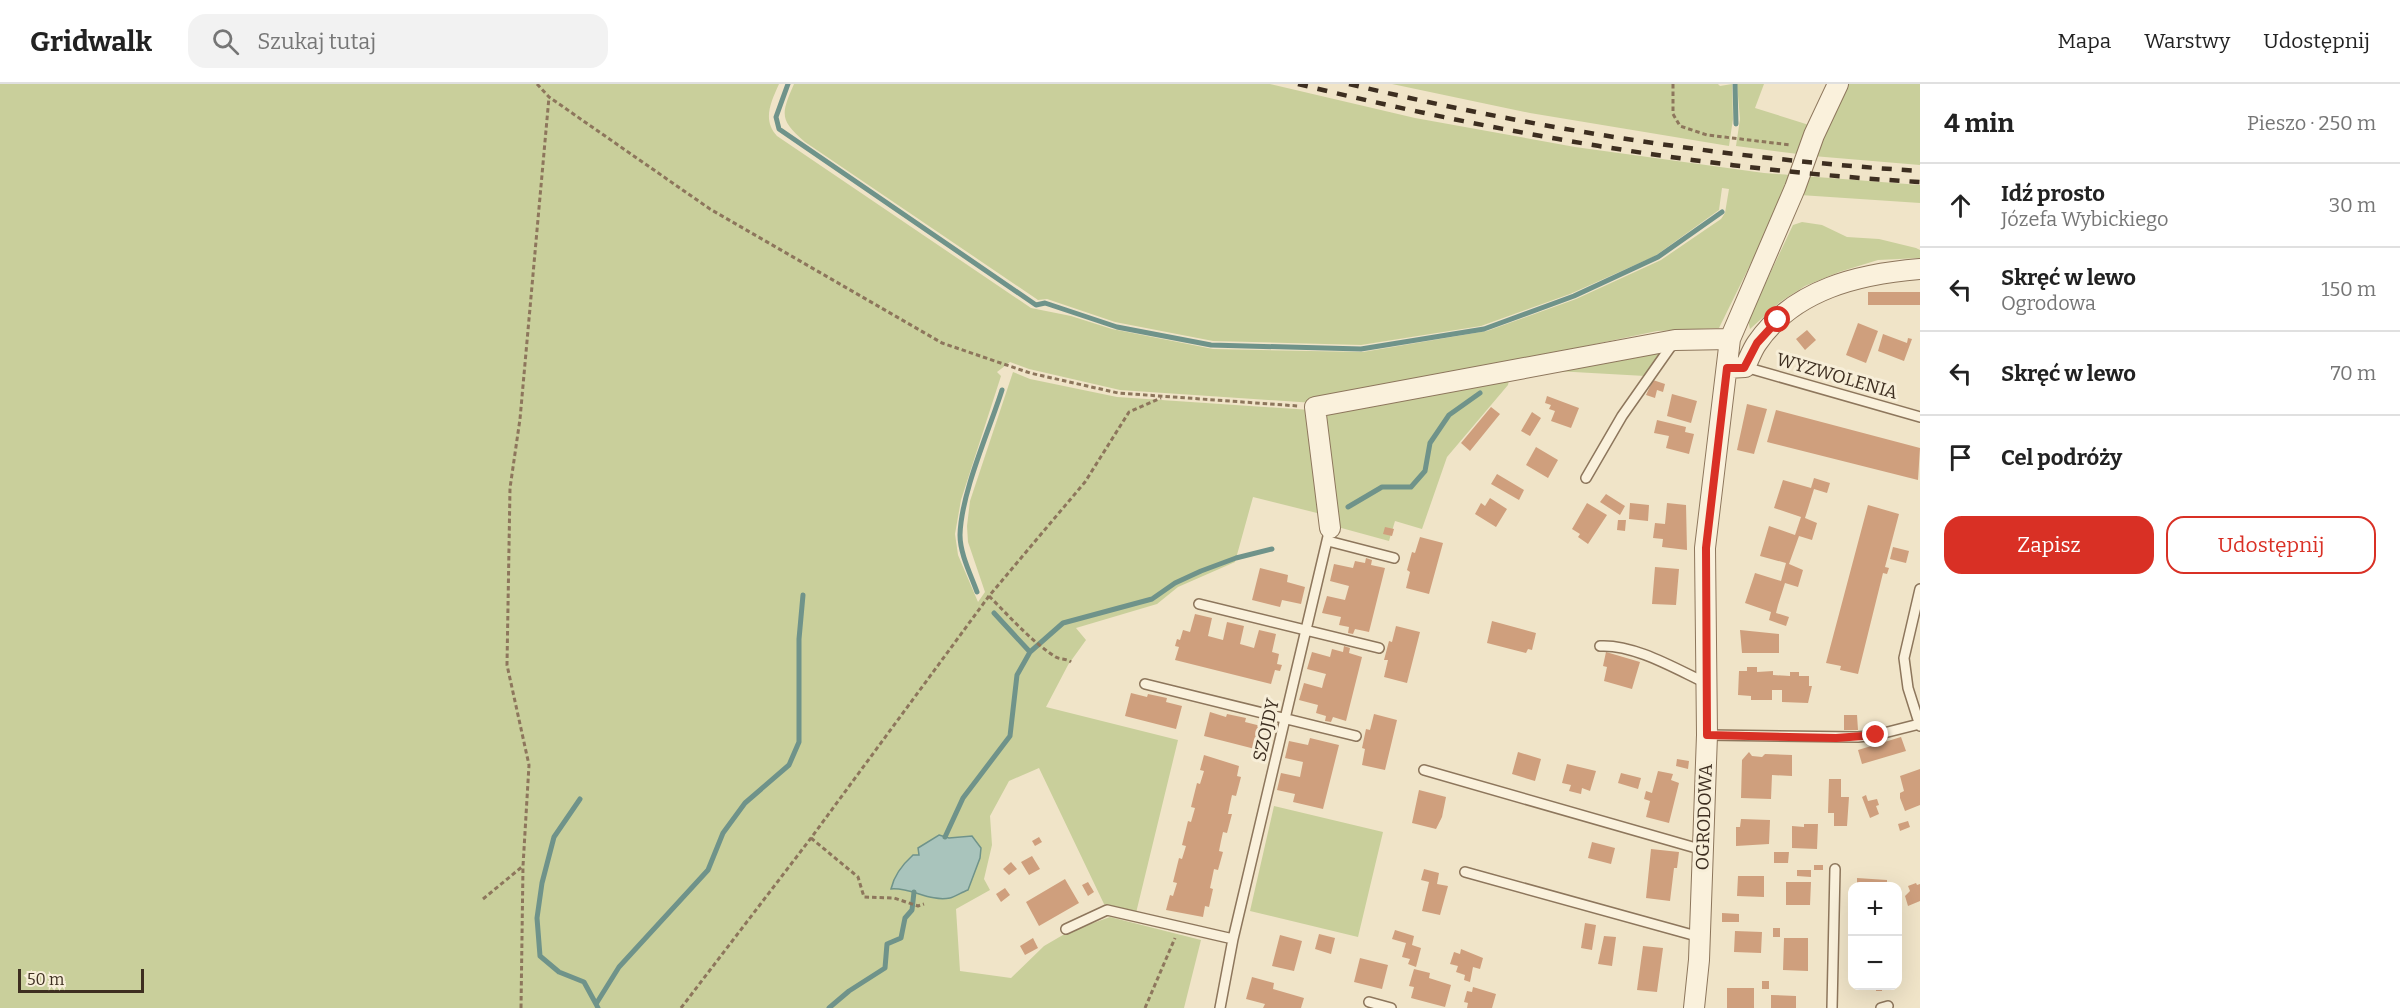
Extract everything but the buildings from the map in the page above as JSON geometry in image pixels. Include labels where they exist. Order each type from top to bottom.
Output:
[{"type":"street","name":"OGRODOWA","points":[[1695,1008],[1700,937],[1707,735],[1706,548],[1736,368],[1730,339],[1796,188],[1809,147],[1838,84]]},
{"type":"street","points":[[1736,368],[1778,320],[1820,291],[1880,272],[1920,269]]},
{"type":"street","points":[[1329,535],[1315,407],[1675,340],[1730,339]]},
{"type":"lane","points":[[1586,478],[1622,416],[1675,340]]},
{"type":"lane","name":"WYZWOLENIA","points":[[1736,368],[1920,417]]},
{"type":"lane","points":[[1329,535],[1394,558]]},
{"type":"lane","name":"SZOJDY","points":[[1220,1008],[1233,939],[1329,535]]},
{"type":"lane","points":[[1707,735],[1858,737],[1920,725],[1908,688],[1904,658],[1920,589]]},
{"type":"lane","points":[[1199,604],[1379,648]]},
{"type":"lane","points":[[1600,646],[1612,645],[1632,650],[1706,682]]},
{"type":"lane","points":[[1145,684],[1356,736]]},
{"type":"lane","points":[[1424,770],[1703,850]]},
{"type":"lane","points":[[1832,1008],[1835,869]]},
{"type":"lane","points":[[1465,872],[1700,937]]},
{"type":"lane","points":[[1066,928],[1107,910],[1233,939]]},
{"type":"lane","points":[[1369,1002],[1390,1008]]},
{"type":"path","points":[[537,84],[549,97],[710,209],[942,343],[1030,373],[1118,393],[1315,407]]},
{"type":"path","points":[[1672,84],[1673,114],[1680,126],[1707,135],[1809,147]]},
{"type":"path","points":[[521,1008],[529,765],[507,665],[510,489],[520,419],[549,97]]},
{"type":"path","points":[[681,1008],[811,838],[989,596],[1085,482],[1129,412],[1163,397]]},
{"type":"path","points":[[989,596],[1026,634],[1053,655],[1071,662]]},
{"type":"path","points":[[811,838],[858,877],[864,897],[894,898],[918,906],[924,904]]},
{"type":"path","points":[[483,899],[524,866]]},
{"type":"path","points":[[1145,1008],[1179,927]]},
{"type":"green space","points":[[0,84],[779,84],[769,111],[770,124],[777,136],[1031,308],[1071,316],[1112,329],[1213,349],[1363,352],[1487,331],[1576,299],[1661,260],[1721,219],[1725,213],[1729,189],[1722,188],[1719,210],[1655,256],[1570,294],[1481,326],[1361,345],[1213,341],[1115,322],[1047,299],[1038,300],[805,142],[790,128],[785,116],[794,84],[1270,84],[1415,118],[1575,147],[1764,173],[1920,185],[1920,203],[1785,194],[1719,328],[1657,331],[1314,403],[1120,390],[1029,369],[1010,362],[997,372],[1001,376],[961,500],[955,534],[958,555],[978,602],[985,592],[968,542],[970,501],[1013,372],[1030,379],[1117,397],[1311,410],[1321,514],[1253,497],[1235,562],[1178,587],[1157,604],[1076,628],[1086,640],[1068,665],[1046,707],[1178,740],[1136,913],[1104,904],[1039,768],[1009,781],[990,816],[992,845],[984,879],[990,890],[956,909],[960,971],[1011,978],[1044,946],[1068,932],[1110,917],[1201,940],[1184,1008],[0,1008]],"holes":[[[939,835],[949,838],[972,836],[910,891],[904,887],[920,855],[918,848]]]},
{"type":"green space","points":[[1392,84],[1718,84],[1720,86],[1732,84],[1733,119],[1729,146],[1530,113]]},
{"type":"green space","points":[[1737,84],[1764,84],[1755,108],[1809,125],[1798,154],[1736,146],[1740,119]]},
{"type":"green space","points":[[1847,84],[1920,84],[1920,165],[1813,156]]},
{"type":"green space","points":[[1802,222],[1822,225],[1847,237],[1879,239],[1916,248],[1920,250],[1920,258],[1878,260],[1805,286],[1780,302],[1750,329],[1748,320],[1793,225]]},
{"type":"green space","points":[[1660,352],[1645,376],[1556,371]]},
{"type":"green space","points":[[1509,380],[1508,385],[1447,457],[1422,529],[1395,521],[1389,541],[1334,526],[1317,411]]},
{"type":"green space","points":[[1274,806],[1383,832],[1358,937],[1250,911]]},
{"type":"water","points":[[939,835],[949,838],[972,836],[981,848],[980,858],[968,890],[942,899],[906,890],[891,889],[902,866],[913,855],[919,855],[918,848]]},
{"type":"waterway","points":[[788,84],[776,117],[779,129],[1036,305],[1045,303],[1117,327],[1211,345],[1361,349],[1484,329],[1574,296],[1658,257],[1722,212]]},
{"type":"waterway","points":[[1735,84],[1736,124]]},
{"type":"waterway","points":[[977,592],[962,550],[960,535],[962,518],[970,481],[1002,390]]},
{"type":"waterway","points":[[1348,507],[1382,487],[1411,487],[1425,471],[1430,443],[1449,415],[1480,393]]},
{"type":"waterway","points":[[1030,652],[1063,623],[1152,599],[1175,583],[1201,571],[1236,558],[1272,549]]},
{"type":"waterway","points":[[598,1008],[596,1004],[619,967],[708,870],[723,833],[745,803],[789,765],[799,742],[799,639],[803,595]]},
{"type":"waterway","points":[[945,837],[963,798],[1010,736],[1017,675],[1030,652],[994,613]]},
{"type":"waterway","points":[[580,799],[554,837],[542,883],[537,918],[540,956],[559,972],[584,982],[596,1004]]},
{"type":"waterway","points":[[829,1008],[849,991],[885,968],[887,944],[901,938],[905,918],[912,910],[914,892]]},
{"type":"railway","points":[[1298,84],[1452,119],[1607,147],[1763,169],[1920,182]]},
{"type":"railway","points":[[1349,84],[1490,115],[1633,140],[1776,159],[1920,171]]},
{"type":"route","points":[[1778,320],[1757,343],[1744,368],[1727,368],[1706,548],[1707,735],[1836,738],[1876,735]]}]
